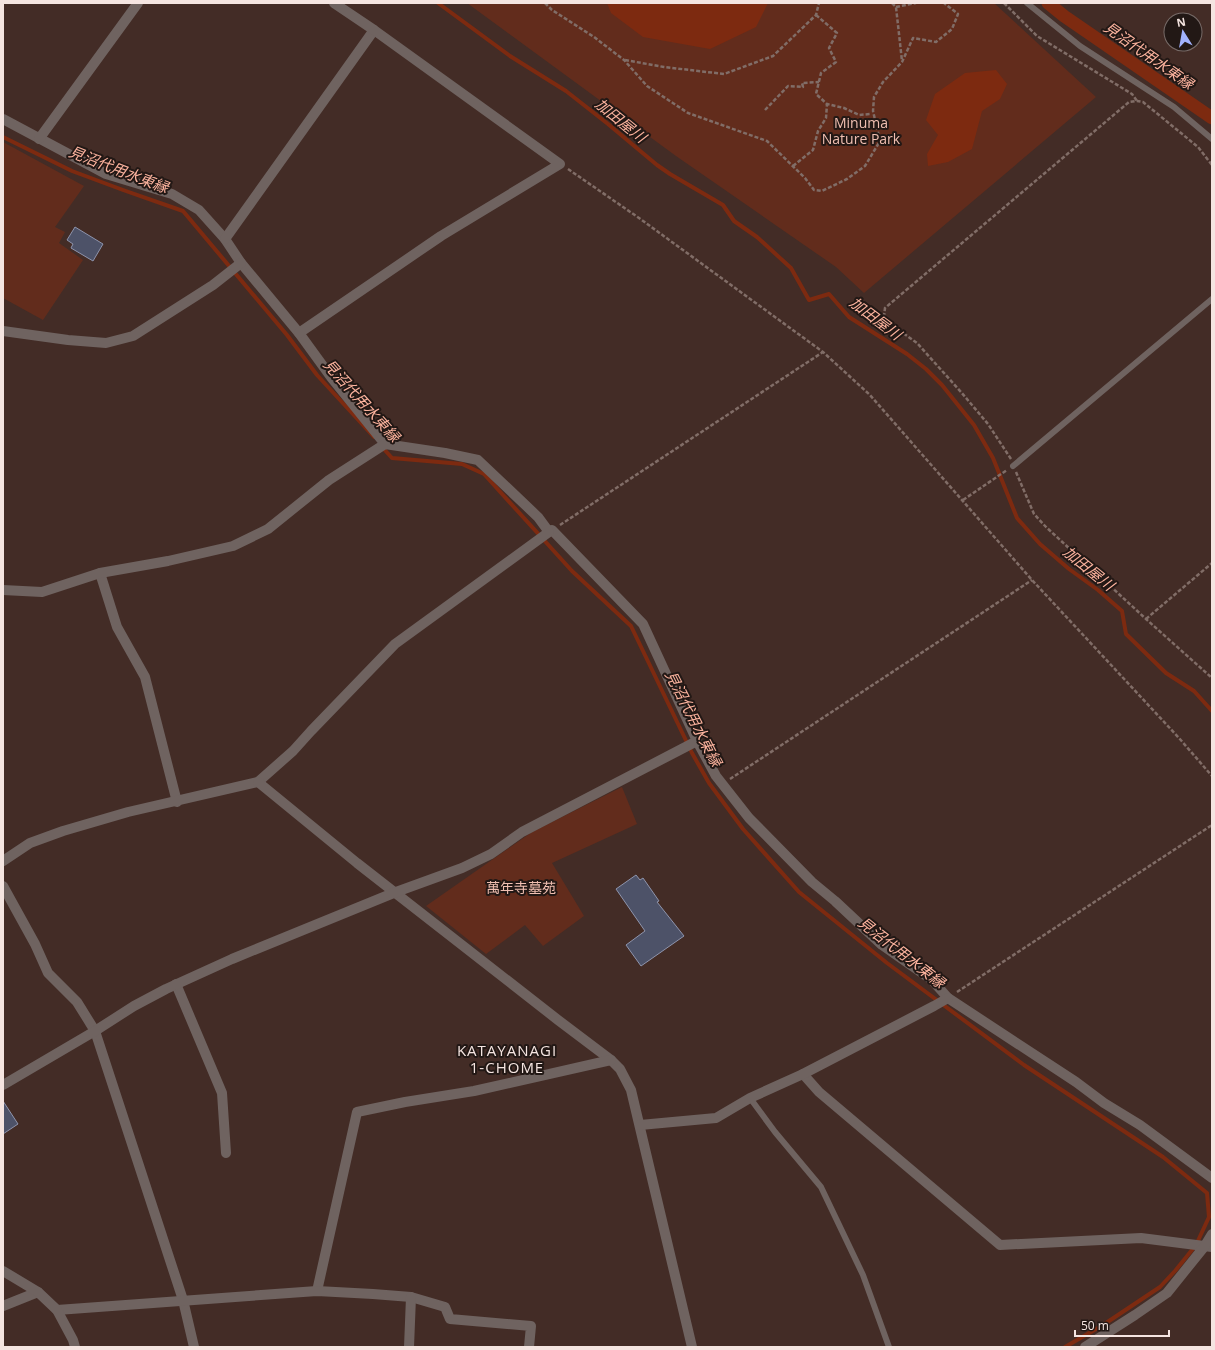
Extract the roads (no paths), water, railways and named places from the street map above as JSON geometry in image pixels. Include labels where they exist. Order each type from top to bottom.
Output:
[{"type":"street","points":[[39,139],[138,3]]},
{"type":"street","points":[[299,333],[441,236],[560,164],[374,30],[334,3]]},
{"type":"street","points":[[225,239],[374,30]]},
{"type":"street","points":[[3,119],[106,174],[172,194],[199,210],[225,239],[240,263],[299,333],[331,377],[385,444]]},
{"type":"street","points":[[3,331],[68,340],[106,343],[133,336],[213,285],[240,263]]},
{"type":"street","points":[[3,590],[42,592],[100,573],[168,561],[233,546],[268,529],[329,480],[385,444],[445,453],[478,460],[538,517],[549,532],[396,644],[293,751],[258,782],[177,802],[128,812],[63,831],[30,843],[3,861]]},
{"type":"street","points":[[552,530],[643,624],[697,741],[716,776],[749,818],[812,882],[835,901],[882,945],[932,980],[948,998],[1076,1082],[1104,1103],[1140,1125],[1212,1178]]},
{"type":"street","points":[[100,573],[117,627],[145,677],[177,802]]},
{"type":"street","points":[[3,1086],[134,1006],[176,984],[232,959],[396,892],[462,868],[491,854],[522,832],[697,741]]},
{"type":"street","points":[[258,782],[312,827],[611,1060],[620,1069],[631,1090],[692,1347]]},
{"type":"street","points":[[3,886],[35,944],[48,973],[78,1002],[95,1031],[183,1300],[194,1347]]},
{"type":"street","points":[[176,984],[222,1093],[226,1153]]},
{"type":"street","points":[[640,1125],[716,1118],[750,1098],[803,1074],[948,998]]},
{"type":"street","points":[[317,1291],[357,1112],[405,1102],[474,1091],[611,1060]]},
{"type":"street","points":[[803,1074],[819,1092],[1000,1245],[1141,1238],[1208,1247]]},
{"type":"street","points":[[1085,1347],[1167,1293],[1208,1247],[1212,1234]]},
{"type":"street","points":[[3,1271],[38,1292],[57,1310],[73,1340],[75,1347]]},
{"type":"street","points":[[57,1310],[317,1291],[373,1294],[411,1297],[445,1307],[450,1319],[531,1326],[529,1347]]},
{"type":"street","points":[[3,1306],[38,1292]]},
{"type":"street","points":[[409,1347],[411,1297]]},
{"type":"lane","points":[[1027,3],[1080,46],[1174,108],[1212,138]]},
{"type":"lane","points":[[1013,466],[1212,299]]},
{"type":"lane","points":[[750,1098],[775,1132],[821,1187],[863,1275],[890,1347]]},
{"type":"waterway","name":"加田屋川","points":[[438,3],[510,56],[566,91],[657,165],[723,205],[734,221],[757,237],[791,268],[809,300],[829,294],[849,317],[907,354],[926,369],[942,385],[974,425],[993,458],[1017,518],[1040,544],[1122,611],[1126,634],[1166,673],[1194,691],[1212,711]]},
{"type":"waterway","name":"見沼代用水東縁","points":[[1048,3],[1064,16],[1212,118]]},
{"type":"waterway","name":"見沼代用水東縁","points":[[3,137],[72,171],[183,211],[287,335],[317,375],[374,437]]},
{"type":"waterway","name":"見沼代用水東縁","points":[[382,447],[392,458],[462,464],[484,474],[572,571],[631,626],[692,753],[709,783],[743,829],[799,892],[887,963],[1024,1065],[1163,1157],[1207,1193],[1209,1217],[1196,1245],[1175,1271],[1160,1287],[1103,1325],[1065,1347]]},
{"type":"district","name":"KATAYANAGI 1-CHOME","points":[[507,1058]]},
{"type":"park label","name":"Minuma Nature Park","points":[[861,130]]},
{"type":"park label","name":"萬年寺墓苑","points":[[521,887]]}]
